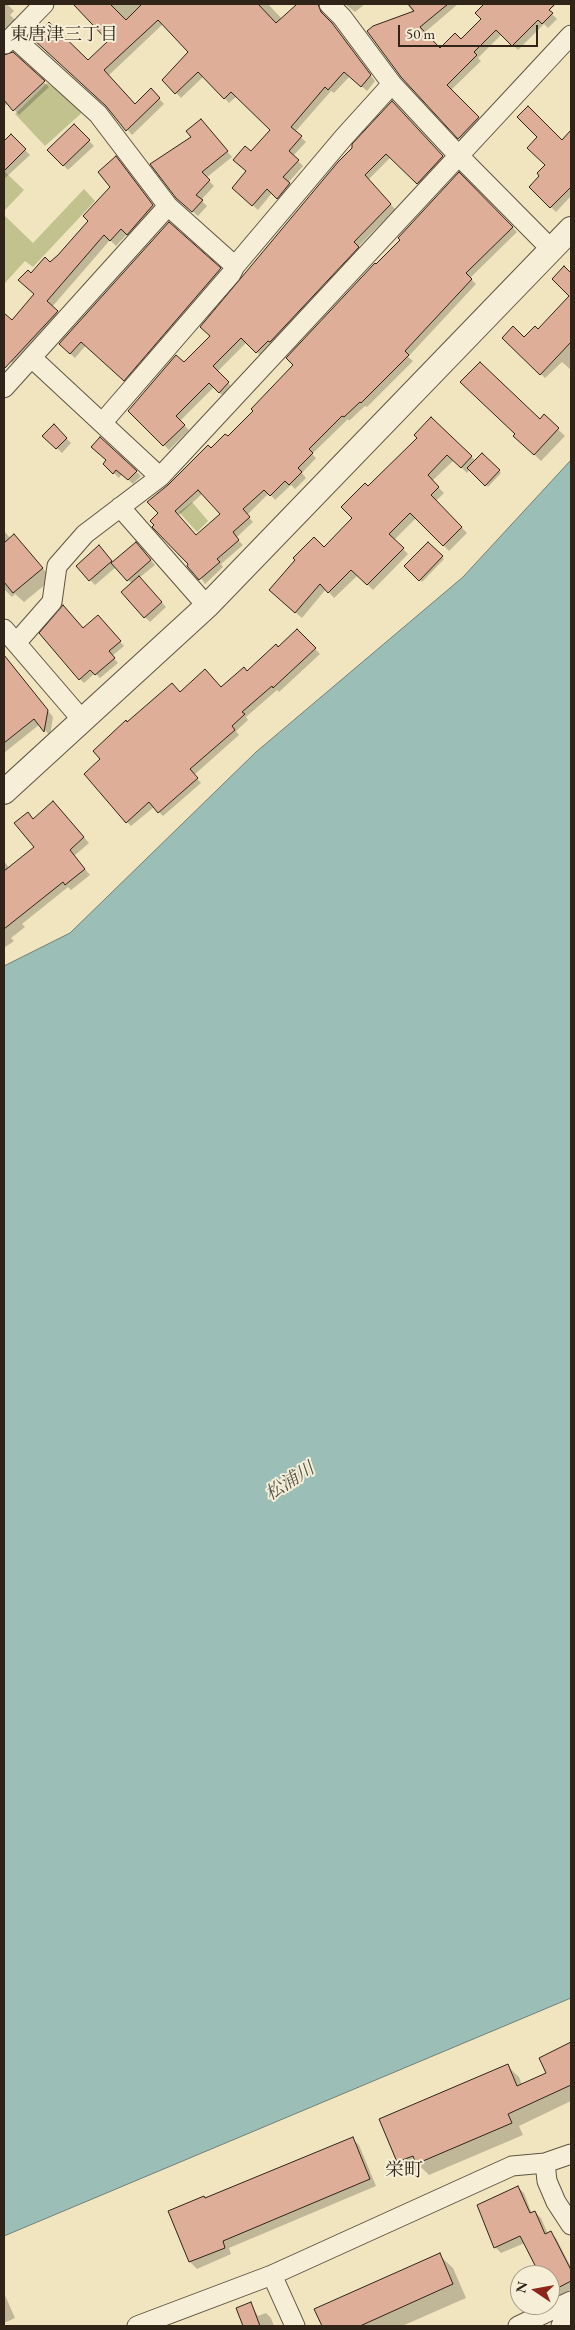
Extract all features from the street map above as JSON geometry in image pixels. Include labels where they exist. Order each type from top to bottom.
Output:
[{"type":"street","points":[[329,4],[342,17],[392,84],[458,155],[551,249]]},
{"type":"street","points":[[35,7],[8,41],[98,114],[168,206],[235,266]]},
{"type":"street","points":[[83,721],[10,636],[52,602],[57,566],[85,534],[160,477],[571,35]]},
{"type":"street","points":[[102,423],[231,274],[235,266],[344,136],[392,84]]},
{"type":"street","points":[[4,388],[168,206]]},
{"type":"street","points":[[4,792],[207,606],[571,229]]},
{"type":"street","points":[[32,358],[160,477]]},
{"type":"street","points":[[120,507],[207,606]]},
{"type":"street","points":[[137,2326],[272,2275],[512,2166],[545,2164],[571,2154]]},
{"type":"street","points":[[545,2164],[547,2181],[556,2202],[571,2226]]},
{"type":"street","points":[[272,2275],[295,2326]]},
{"type":"street","points":[[518,2326],[571,2301]]},
{"type":"street","points":[[561,2326],[571,2301]]},
{"type":"green space","points":[[47,83],[85,110],[45,146],[15,114]]},
{"type":"green space","points":[[5,172],[24,190],[4,211],[4,174]]},
{"type":"green space","points":[[84,189],[95,201],[33,267],[25,261],[4,284],[4,215],[33,243]]},
{"type":"green space","points":[[192,502],[208,521],[197,532],[179,512]]},
{"type":"water","name":"松浦川","points":[[571,460],[571,1998],[4,2236],[4,966],[70,933],[256,752],[463,577]]},
{"type":"building","points":[[73,4],[110,4],[126,20],[142,4],[258,4],[276,23],[297,4],[318,4],[321,12],[332,23],[371,75],[361,87],[344,72],[328,90],[325,87],[291,127],[302,136],[289,151],[299,160],[283,177],[290,183],[277,199],[267,189],[252,206],[232,188],[246,171],[233,160],[245,146],[251,151],[270,130],[231,92],[224,99],[198,72],[175,94],[162,80],[188,52],[158,20],[104,70],[135,104],[151,88],[160,98],[126,131],[106,106],[33,39],[49,22],[88,60],[108,41]]},
{"type":"building","points":[[408,4],[448,4],[420,27],[440,48],[455,33],[461,39],[481,19],[475,13],[484,4],[555,4],[549,10],[553,13],[542,24],[538,20],[512,46],[496,30],[474,52],[477,55],[447,85],[479,117],[458,139],[401,77],[367,31],[373,26],[414,11]]},
{"type":"building","points":[[13,52],[45,81],[13,111],[4,100],[4,55]]},
{"type":"building","points":[[392,101],[443,156],[417,184],[386,154],[365,175],[391,204],[354,242],[359,247],[270,342],[268,341],[256,353],[241,338],[213,366],[229,382],[219,393],[209,383],[176,416],[185,425],[163,446],[128,411],[176,355],[184,362],[210,336],[200,327],[338,162],[352,148],[352,144]]},
{"type":"building","points":[[528,106],[562,140],[571,130],[571,187],[550,208],[529,187],[539,176],[537,173],[545,165],[527,148],[537,137],[517,117]]},
{"type":"building","points":[[201,119],[228,151],[202,172],[210,180],[196,195],[203,200],[192,212],[176,198],[150,164],[191,137],[186,131]]},
{"type":"building","points":[[74,124],[90,140],[63,166],[47,150]]},
{"type":"building","points":[[11,134],[26,149],[4,171],[4,141]]},
{"type":"building","points":[[116,156],[153,205],[127,235],[121,229],[110,241],[104,235],[47,301],[58,311],[4,369],[4,313],[12,320],[34,294],[18,280],[28,270],[31,273],[45,257],[50,262],[88,221],[83,216],[110,187],[98,172]]},
{"type":"building","points":[[459,172],[513,227],[466,273],[472,279],[405,351],[409,355],[361,403],[344,417],[342,416],[309,449],[313,453],[298,468],[302,472],[289,485],[285,481],[270,496],[264,490],[243,509],[250,517],[233,532],[239,540],[217,559],[220,562],[199,580],[187,566],[188,564],[152,527],[154,525],[150,521],[158,513],[147,502],[168,485],[208,445],[211,448],[225,434],[228,436],[253,411],[251,409],[293,365],[286,358],[375,263],[400,240],[398,238]],"holes":[[[198,490],[220,514],[196,535],[175,511]]]},
{"type":"building","points":[[169,222],[221,268],[124,381],[81,342],[70,354],[59,344]]},
{"type":"building","points":[[564,266],[571,273],[571,342],[540,375],[502,338],[513,326],[524,337],[535,326],[538,329],[569,296],[552,279]]},
{"type":"building","points":[[480,362],[540,419],[544,414],[559,428],[534,455],[513,436],[515,434],[460,382]]},
{"type":"building","points":[[431,417],[472,456],[461,468],[447,455],[428,475],[439,487],[431,495],[462,527],[443,546],[410,513],[389,534],[404,548],[367,585],[351,570],[328,593],[320,584],[295,613],[269,590],[295,560],[293,558],[314,537],[324,547],[352,518],[341,507],[365,483],[368,486],[417,438],[414,435]]},
{"type":"building","points":[[54,424],[67,438],[56,449],[42,436]]},
{"type":"building","points":[[100,437],[137,471],[128,480],[116,470],[113,474],[103,464],[106,460],[91,447]]},
{"type":"building","points":[[482,453],[500,470],[485,486],[467,468]]},
{"type":"building","points":[[14,534],[43,568],[13,593],[4,582],[4,543]]},
{"type":"building","points":[[136,542],[151,560],[127,581],[111,563]]},
{"type":"building","points":[[428,542],[443,556],[419,581],[404,566]]},
{"type":"building","points":[[99,545],[112,561],[89,581],[76,566]]},
{"type":"building","points":[[139,576],[162,602],[144,618],[121,592]]},
{"type":"building","points":[[63,605],[83,628],[98,615],[121,641],[109,651],[115,658],[95,675],[90,670],[79,680],[39,633]]},
{"type":"building","points":[[297,629],[316,648],[273,688],[272,686],[242,712],[245,714],[232,726],[235,730],[190,769],[198,778],[158,813],[149,802],[126,823],[84,774],[100,759],[93,751],[126,720],[127,722],[172,683],[180,692],[205,669],[221,687],[244,667],[247,671],[276,644],[278,647]]},
{"type":"building","points":[[4,655],[48,710],[44,732],[34,719],[4,743]]},
{"type":"building","points":[[53,801],[84,837],[70,850],[85,869],[65,885],[63,882],[4,929],[4,871],[34,847],[14,823],[28,812],[33,819]]},
{"type":"building","points":[[571,2042],[571,2085],[508,2114],[512,2123],[416,2164],[413,2156],[397,2162],[379,2119],[508,2064],[517,2086],[546,2073],[539,2058]]},
{"type":"building","points":[[353,2137],[370,2179],[223,2241],[225,2248],[189,2262],[168,2211],[204,2196],[205,2198]]},
{"type":"building","points":[[518,2186],[530,2213],[535,2211],[545,2234],[551,2231],[571,2270],[571,2281],[560,2287],[560,2265],[535,2265],[520,2236],[494,2248],[477,2205]]},
{"type":"building","points":[[440,2253],[453,2284],[360,2326],[322,2326],[314,2309]]},
{"type":"building","points":[[251,2302],[260,2326],[243,2326],[236,2308]]},
{"type":"district","name":"東唐津三丁目","points":[[64,35]]},
{"type":"district","name":"栄町","points":[[404,2171]]}]
